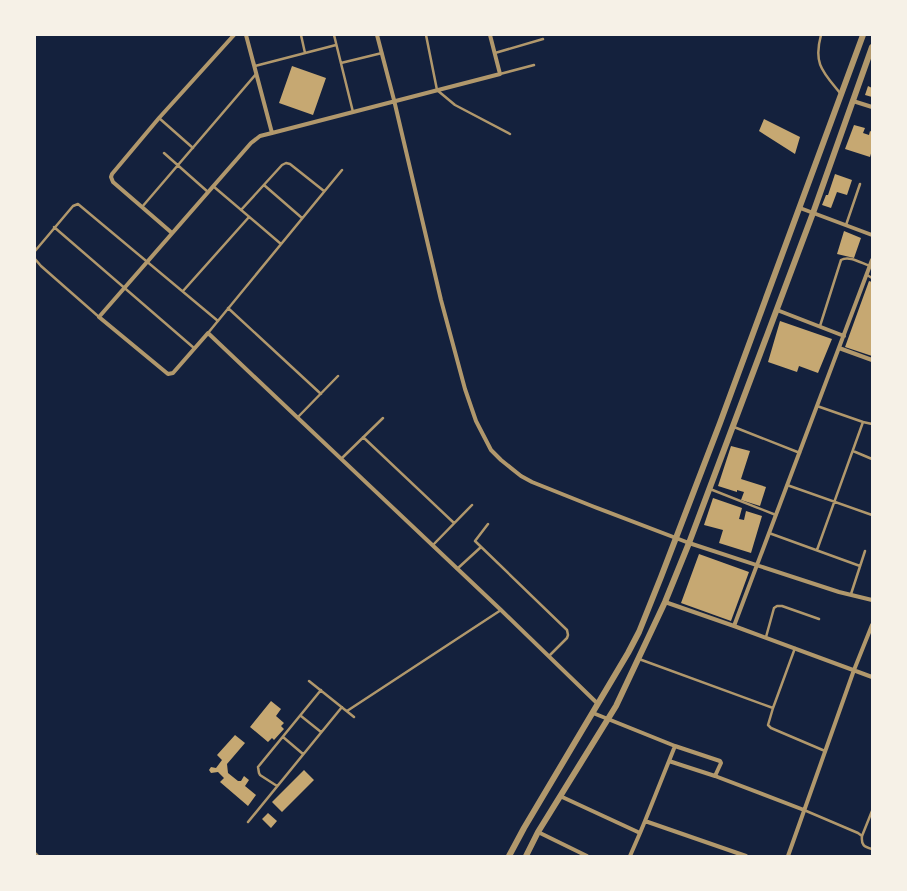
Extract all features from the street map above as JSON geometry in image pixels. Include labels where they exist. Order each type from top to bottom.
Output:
[{"type":"street","points":[[172,234],[112,182],[111,177],[159,118],[234,35]]},
{"type":"street","points":[[246,35],[272,133]]},
{"type":"street","points":[[377,35],[394,100],[441,300],[465,390],[476,421],[491,450],[510,467],[532,482],[689,543],[872,600]]},
{"type":"street","points":[[490,35],[500,74],[394,100],[260,136],[251,142],[99,317],[168,374],[173,374],[208,333],[501,610],[598,704]]},
{"type":"street","points":[[509,856],[639,632],[718,430],[863,35]]},
{"type":"street","points":[[526,856],[538,832],[616,706],[665,602],[689,543],[777,310],[872,46]]},
{"type":"street","points":[[853,100],[872,106]]},
{"type":"street","points":[[800,208],[872,235]]},
{"type":"street","points":[[734,626],[872,260]]},
{"type":"street","points":[[777,310],[844,336]]},
{"type":"street","points":[[839,348],[872,360]]},
{"type":"street","points":[[665,602],[766,637],[872,677]]},
{"type":"street","points":[[788,856],[854,670],[871,633],[872,626]]},
{"type":"street","points":[[593,712],[675,746],[720,761],[722,763],[715,776]]},
{"type":"street","points":[[630,856],[675,746]]},
{"type":"street","points":[[669,761],[715,776],[804,810]]},
{"type":"street","points":[[560,796],[640,834]]},
{"type":"street","points":[[645,821],[746,856]]},
{"type":"street","points":[[538,832],[587,856]]},
{"type":"lane","points":[[301,35],[305,53]]},
{"type":"lane","points":[[334,35],[352,112]]},
{"type":"lane","points":[[426,35],[437,90],[455,105],[510,134]]},
{"type":"lane","points":[[821,35],[818,45],[818,60],[825,76],[841,94]]},
{"type":"lane","points":[[495,53],[543,40]]},
{"type":"lane","points":[[254,66],[336,45]]},
{"type":"lane","points":[[341,63],[382,53]]},
{"type":"lane","points":[[500,74],[534,66]]},
{"type":"lane","points":[[142,207],[256,74]]},
{"type":"lane","points":[[159,118],[193,148]]},
{"type":"lane","points":[[164,153],[208,192]]},
{"type":"lane","points":[[241,210],[282,165],[289,163],[324,191]]},
{"type":"lane","points":[[208,333],[342,170]]},
{"type":"lane","points":[[846,225],[860,184]]},
{"type":"lane","points":[[264,185],[302,218]]},
{"type":"lane","points":[[213,186],[281,244]]},
{"type":"lane","points":[[35,251],[73,206],[78,204],[218,321]]},
{"type":"lane","points":[[183,291],[249,217]]},
{"type":"lane","points":[[54,227],[194,348]]},
{"type":"lane","points":[[820,327],[838,265],[841,260],[844,257],[870,266]]},
{"type":"lane","points":[[35,259],[99,317]]},
{"type":"lane","points":[[866,275],[872,278]]},
{"type":"lane","points":[[228,308],[321,394]]},
{"type":"lane","points":[[298,417],[338,376]]},
{"type":"lane","points":[[817,406],[872,424]]},
{"type":"lane","points":[[341,459],[383,418]]},
{"type":"lane","points":[[817,550],[863,422]]},
{"type":"lane","points":[[733,427],[800,453]]},
{"type":"lane","points":[[363,437],[454,523]]},
{"type":"lane","points":[[853,451],[872,459]]},
{"type":"lane","points":[[787,485],[872,515]]},
{"type":"lane","points":[[709,488],[776,515]]},
{"type":"lane","points":[[432,545],[472,505]]},
{"type":"lane","points":[[488,524],[475,540],[567,630],[567,638],[548,656]]},
{"type":"lane","points":[[770,533],[860,566]]},
{"type":"lane","points":[[457,569],[481,547]]},
{"type":"lane","points":[[850,594],[866,551]]},
{"type":"lane","points":[[766,637],[774,608],[777,606],[782,606],[819,619]]},
{"type":"lane","points":[[347,710],[501,610]]},
{"type":"lane","points":[[796,648],[773,708],[768,723],[769,728],[825,751]]},
{"type":"lane","points":[[639,659],[773,708]]},
{"type":"lane","points":[[309,681],[354,717]]},
{"type":"lane","points":[[277,786],[260,775],[258,768],[321,690]]},
{"type":"lane","points":[[248,822],[342,707]]},
{"type":"lane","points":[[300,716],[321,732]]},
{"type":"lane","points":[[283,738],[303,754]]},
{"type":"lane","points":[[804,810],[862,836]]},
{"type":"lane","points":[[872,811],[862,836],[861,843],[872,849]]},
{"type":"building","points":[[292,66],[326,78],[313,115],[279,103]]},
{"type":"building","points":[[868,86],[872,88],[872,97],[865,95]]},
{"type":"building","points":[[764,119],[800,137],[795,154],[759,131]]},
{"type":"building","points":[[854,125],[865,128],[863,133],[869,135],[870,131],[872,132],[872,150],[870,157],[845,149]]},
{"type":"building","points":[[835,174],[852,180],[847,195],[837,192],[831,208],[822,205],[826,195],[828,195]]},
{"type":"building","points":[[844,231],[861,238],[854,258],[837,254]]},
{"type":"building","points":[[869,281],[872,282],[872,356],[845,347]]},
{"type":"building","points":[[780,321],[832,339],[818,373],[799,366],[797,372],[768,362]]},
{"type":"building","points":[[731,446],[750,451],[741,479],[766,487],[760,506],[741,500],[744,492],[737,490],[737,492],[718,486]]},
{"type":"building","points":[[713,498],[742,508],[739,519],[744,520],[746,511],[762,516],[751,553],[719,543],[723,530],[704,525]]},
{"type":"building","points":[[699,554],[749,572],[731,621],[681,603]]},
{"type":"building","points":[[271,701],[281,709],[276,716],[284,723],[281,726],[284,729],[274,740],[272,738],[268,742],[250,727]]},
{"type":"building","points":[[235,735],[245,743],[227,764],[228,773],[238,781],[241,781],[244,776],[249,780],[245,786],[256,795],[248,806],[220,782],[224,778],[218,772],[211,773],[209,770],[211,767],[216,768],[222,760],[217,755]]},
{"type":"building","points":[[304,770],[314,780],[282,812],[272,802]]},
{"type":"building","points":[[268,813],[277,821],[271,828],[262,819]]}]
